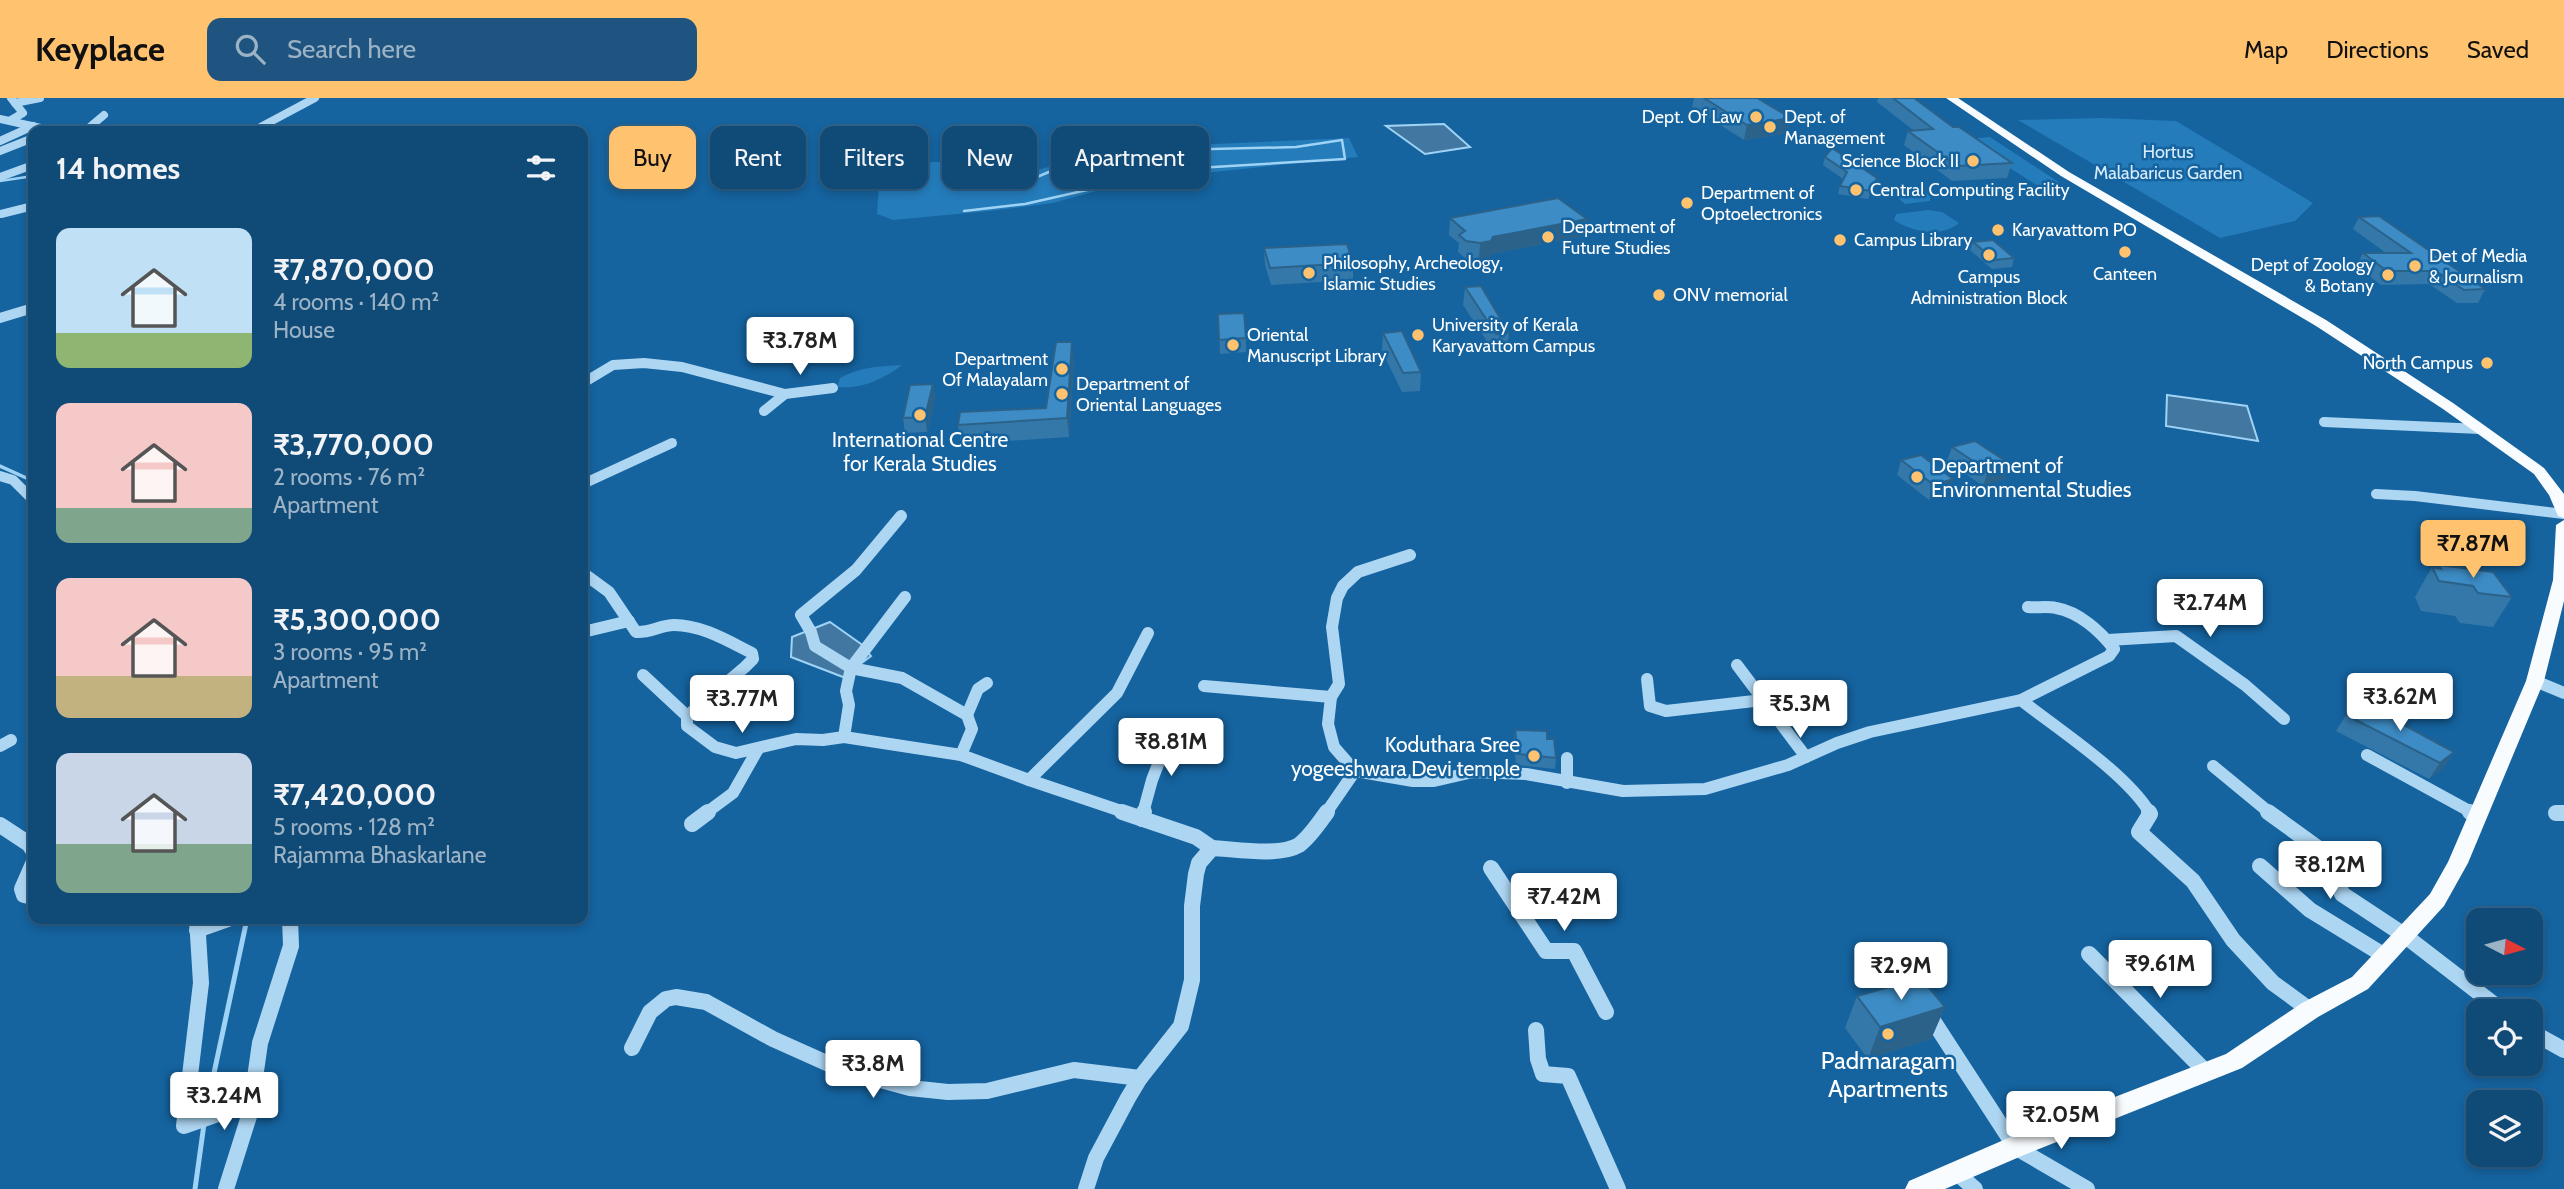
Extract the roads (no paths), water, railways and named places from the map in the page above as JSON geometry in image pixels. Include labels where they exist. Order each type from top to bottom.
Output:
[{"type":"main road","points":[[1951,98],[2090,190],[2321,323],[2480,429],[2539,471],[2557,495],[2564,513]]},
{"type":"main road","points":[[1919,1189],[2015,1147],[2234,1061],[2310,1010],[2360,983],[2437,900],[2458,863],[2535,681],[2562,580],[2564,525]]},
{"type":"street","points":[[13,101],[40,98]]},
{"type":"street","points":[[262,126],[315,98]]},
{"type":"street","points":[[11,120],[23,113],[13,101]]},
{"type":"street","points":[[91,126],[104,115]]},
{"type":"street","points":[[0,119],[33,126]]},
{"type":"street","points":[[0,141],[28,128]]},
{"type":"street","points":[[0,151],[28,140]]},
{"type":"street","points":[[0,177],[28,167]]},
{"type":"street","points":[[0,214],[28,207]]},
{"type":"street","points":[[0,214],[28,215]]},
{"type":"street","points":[[0,318],[28,310]]},
{"type":"street","points":[[588,380],[614,365],[644,363],[682,367],[785,394],[833,388]]},
{"type":"street","points":[[764,411],[785,394]]},
{"type":"street","points":[[2324,422],[2480,429]]},
{"type":"street","points":[[588,482],[672,443]]},
{"type":"street","points":[[0,477],[13,480],[28,495]]},
{"type":"street","points":[[0,486],[13,480]]},
{"type":"street","points":[[2376,494],[2564,513]]},
{"type":"street","points":[[901,516],[856,570],[801,615],[811,632],[815,646],[850,668],[902,678],[967,715],[972,729],[961,755]]},
{"type":"street","points":[[1410,555],[1354,574],[1342,588],[1334,615],[1332,640],[1339,684],[1331,696],[1328,724],[1334,747],[1355,771],[1413,781],[1474,772],[1525,774],[1623,791],[1704,789],[1744,779],[1870,732],[2021,700],[2109,656],[2114,649],[2108,640],[2078,618],[2058,608],[2028,607]]},
{"type":"street","points":[[588,576],[614,595],[636,632],[676,625],[712,632],[752,653],[753,659],[744,670],[698,703],[687,716],[687,726],[715,747],[736,753],[796,739],[823,740],[844,737],[961,755],[1195,837],[1212,848],[1281,849],[1297,846],[1317,828],[1324,813],[1355,771]]},
{"type":"street","points":[[844,737],[849,705],[846,691],[850,668],[905,597]]},
{"type":"street","points":[[588,631],[629,621]]},
{"type":"street","points":[[1030,780],[1117,693],[1148,633]]},
{"type":"street","points":[[2108,640],[2176,636],[2245,685],[2284,719]]},
{"type":"street","points":[[1737,665],[1805,757]]},
{"type":"street","points":[[642,674],[687,716]]},
{"type":"street","points":[[1647,679],[1650,706],[1666,712],[1763,700]]},
{"type":"street","points":[[2535,681],[2564,693]]},
{"type":"street","points":[[967,715],[978,689],[987,683]]},
{"type":"street","points":[[1204,686],[1331,696]]},
{"type":"street","points":[[2021,700],[2145,803],[2150,814],[2138,831],[2193,881],[2233,940],[2273,983],[2310,1010]]},
{"type":"street","points":[[1142,819],[1152,780],[1172,728]]},
{"type":"street","points":[[0,737],[11,740],[0,746]]},
{"type":"street","points":[[692,824],[733,793],[758,749]]},
{"type":"street","points":[[2367,755],[2477,816]]},
{"type":"street","points":[[1567,758],[1567,783]]},
{"type":"street","points":[[2213,766],[2246,796],[2344,867],[2337,879],[2342,894],[2404,935],[2487,999]]},
{"type":"street","points":[[0,825],[28,843]]},
{"type":"street","points":[[1086,1189],[1096,1158],[1140,1078],[1181,1026],[1192,980],[1192,906],[1196,874],[1199,863],[1212,848]]},
{"type":"street","points":[[2260,866],[2310,910],[2385,956]]},
{"type":"street","points":[[1491,868],[1546,951],[1574,951],[1606,1012]]},
{"type":"street","points":[[28,875],[22,888],[24,895],[28,896]]},
{"type":"street","points":[[226,1189],[252,1102],[260,1042],[291,946],[290,924]]},
{"type":"street","points":[[197,925],[201,961],[198,1021],[189,1069],[184,1126],[252,1102]]},
{"type":"street","points":[[2088,954],[2206,1072]]},
{"type":"street","points":[[1894,959],[2015,1147],[2087,1189]]},
{"type":"street","points":[[632,1048],[646,1014],[656,1004],[671,997],[687,996],[706,1002],[811,1060],[875,1082],[929,1089],[988,1091],[1067,1071],[1140,1078]]},
{"type":"street","points":[[1536,1030],[1538,1059],[1543,1074],[1568,1076],[1618,1189]]},
{"type":"street","points":[[2543,1038],[2564,1050]]},
{"type":"street","points":[[1958,1174],[1975,1189]]},
{"type":"waterway","points":[[964,211],[1025,204],[1180,169],[1345,159],[1342,140],[1296,147],[1172,150],[1056,169],[1037,177]]},
{"type":"waterway","points":[[0,181],[28,177]]},
{"type":"waterway","points":[[0,466],[28,479]]},
{"type":"waterway","points":[[205,1115],[246,924]]},
{"type":"waterway","points":[[195,1189],[204,1124]]},
{"type":"place","name":"Dept. Of Law","points":[[1756,117]]},
{"type":"place","name":"Dept. of Management","points":[[1770,127]]},
{"type":"place","name":"Science Block II","points":[[1973,161]]},
{"type":"place","name":"Central Computing Facility","points":[[1856,190]]},
{"type":"place","name":"Department of Optoelectronics","points":[[1687,203]]},
{"type":"place","name":"Karyavattom PO","points":[[1998,230]]},
{"type":"place","name":"Department of Future Studies","points":[[1548,237]]},
{"type":"place","name":"Campus Library","points":[[1840,240]]},
{"type":"place","name":"Canteen","points":[[2125,252]]},
{"type":"place","name":"Campus Administration Block","points":[[1989,255]]},
{"type":"place","name":"Det of Media & Journalism","points":[[2415,266]]},
{"type":"place","name":"Philosophy, Archeology, Islamic Studies","points":[[1309,273]]},
{"type":"place","name":"Dept of Zoology & Botany","points":[[2388,275]]},
{"type":"place","name":"ONV memorial","points":[[1659,295]]},
{"type":"place","name":"University of Kerala Karyavattom Campus","points":[[1418,335]]},
{"type":"place","name":"Oriental Manuscript Library","points":[[1233,345]]},
{"type":"place","name":"North Campus","points":[[2487,363]]},
{"type":"place","name":"Department Of Malayalam","points":[[1062,369]]},
{"type":"place","name":"Department of Oriental Languages","points":[[1062,394]]},
{"type":"place","name":"International Centre for Kerala Studies","points":[[920,415]]},
{"type":"place","name":"Department of Environmental Studies","points":[[1917,477]]},
{"type":"place","name":"Koduthara Sree yogeeshwara Devi temple","points":[[1534,756]]},
{"type":"place","name":"Padmaragam Apartments","points":[[1888,1034]]},
{"type":"park label","name":"Hortus Malabaricus Garden","points":[[2168,162]]}]
